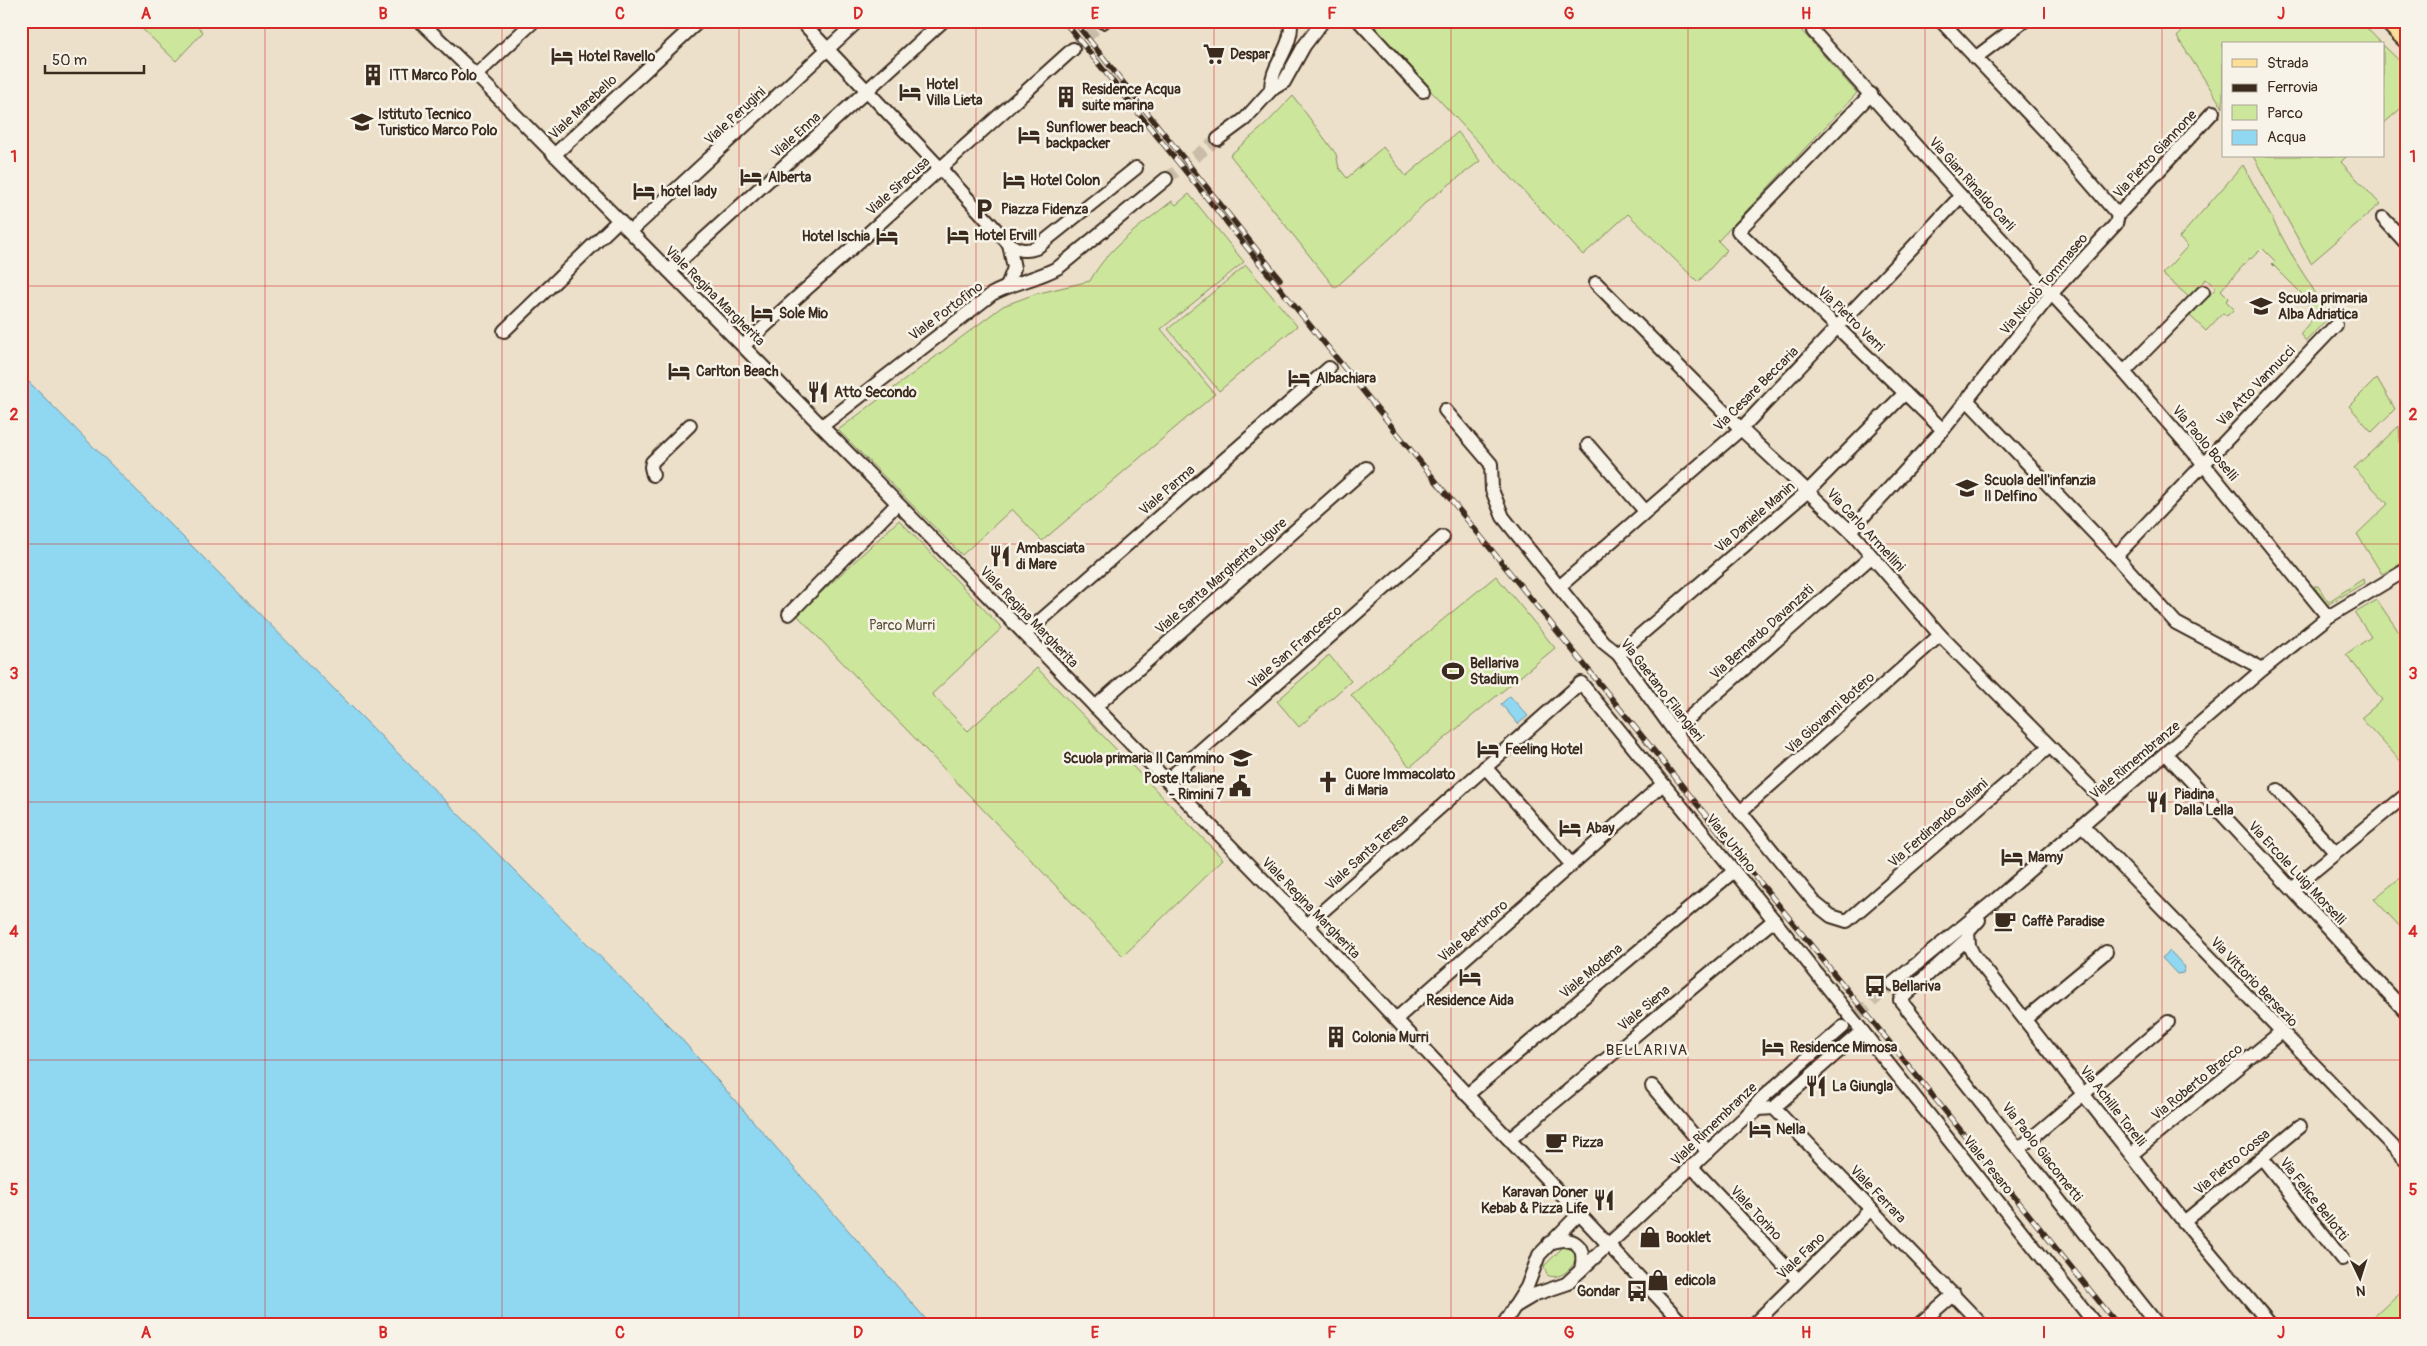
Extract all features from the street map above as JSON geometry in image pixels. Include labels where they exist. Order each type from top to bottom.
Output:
[{"type":"main road","points":[[2387,21],[2406,40]]},
{"type":"street","name":"Viale Regina Margherita","points":[[420,21],[476,75],[744,346],[1167,780],[1307,925],[1684,1325]]},
{"type":"street","points":[[476,75],[534,21]]},
{"type":"street","name":"Viale Marebello","points":[[554,155],[699,21]]},
{"type":"street","points":[[801,21],[1009,244],[1018,249],[1027,251],[1036,248],[1136,168]]},
{"type":"street","name":"Viale Perugini","points":[[631,232],[858,21]]},
{"type":"street","name":"Viale Enna","points":[[669,271],[943,21]]},
{"type":"street","points":[[1271,90],[1271,79],[1289,40],[1291,21]]},
{"type":"street","points":[[1218,139],[1245,119],[1271,90],[1284,82],[1304,46],[1323,21]]},
{"type":"street","points":[[1360,21],[1423,91]]},
{"type":"street","points":[[1941,21],[2048,134],[2118,215]]},
{"type":"street","points":[[1975,58],[2024,21]]},
{"type":"street","name":"Via Gian Rinaldo Carli","points":[[1813,31],[1961,196],[2052,293]]},
{"type":"street","name":"Viale Siracusa","points":[[744,346],[1073,49]]},
{"type":"street","name":"Via Pietro Verri","points":[[1871,94],[1738,231],[1943,430]]},
{"type":"street","name":"Via Pietro Giannone","points":[[2118,215],[2213,112]]},
{"type":"street","name":"Viale Portofino","points":[[822,426],[969,310],[1007,286],[1044,276],[1059,267],[1166,179]]},
{"type":"street","name":"Via Cesare Beccaria","points":[[1559,587],[1741,428],[1961,196]]},
{"type":"street","name":"Via Nicolò Tommaseo","points":[[1850,531],[1968,401],[2052,293],[2116,224],[2118,215]]},
{"type":"street","points":[[2383,218],[2406,243]]},
{"type":"street","points":[[504,331],[619,220]]},
{"type":"street","points":[[1007,286],[1014,268],[1009,244]]},
{"type":"street","name":"Via Carlo Armellini","points":[[1596,283],[1741,428],[1850,531],[1940,635],[2106,804]]},
{"type":"street","points":[[2124,372],[2203,292]]},
{"type":"street","name":"Via Paolo Boselli","points":[[2052,293],[2203,463],[2328,617]]},
{"type":"street","name":"Via Atto Vannucci","points":[[2116,556],[2336,325]]},
{"type":"street","name":"Viale Parma","points":[[1025,634],[1329,368]]},
{"type":"street","name":"Via Daniele Manin","points":[[1618,654],[1808,491],[1905,393]]},
{"type":"street","points":[[1968,401],[2116,556],[2176,623],[2263,669]]},
{"type":"street","name":"Via Gaetano Filangieri","points":[[1446,410],[1491,464],[1492,490],[1504,517],[1603,642],[1618,654],[1674,730],[1816,904],[1831,916],[1847,921]]},
{"type":"street","points":[[653,475],[652,462],[690,425]]},
{"type":"street","points":[[1588,445],[1645,511]]},
{"type":"street","name":"Viale Santa Margherita Ligure","points":[[1095,707],[1366,468]]},
{"type":"street","points":[[789,614],[897,504]]},
{"type":"street","name":"Viale San Francesco","points":[[1167,780],[1442,537]]},
{"type":"street","name":"Via Bernardo Davanzati","points":[[1674,730],[1871,557]]},
{"type":"street","name":"Viale Rimembranze","points":[[1892,984],[1994,901],[2263,669],[2328,617],[2406,570]]},
{"type":"street","name":"Via Giovanni Botero","points":[[1740,812],[1940,635]]},
{"type":"street","name":"Viale Santa Teresa","points":[[1307,925],[1581,683]]},
{"type":"street","name":"Viale Urbino","points":[[1581,683],[1856,1024]]},
{"type":"street","name":"Via Ferdinando Galiani","points":[[1847,921],[2049,746]]},
{"type":"street","name":"Via Ercole Luigi Morselli","points":[[2166,754],[2406,1012]]},
{"type":"street","points":[[1485,767],[1571,864]]},
{"type":"street","name":"Viale Bertinoro","points":[[1396,1019],[1663,784]]},
{"type":"street","points":[[2278,790],[2335,852]]},
{"type":"street","points":[[2292,889],[2406,795]]},
{"type":"street","name":"Via Vittorio Bersezio","points":[[2082,825],[2406,1160]]},
{"type":"street","name":"Viale Modena","points":[[1467,1095],[1734,871]]},
{"type":"street","points":[[1967,939],[1968,932],[1994,901]]},
{"type":"street","name":"Viale Siena","points":[[1510,1139],[1774,920]]},
{"type":"street","name":"Via Paolo Giacometti","points":[[1967,939],[1900,1000],[2020,1148],[2158,1325]]},
{"type":"street","name":"Via Achille Torelli","points":[[1967,939],[1974,954],[2184,1222],[2271,1325]]},
{"type":"street","points":[[2025,1019],[2106,952]]},
{"type":"street","points":[[2020,1148],[2083,1091],[2168,1022]]},
{"type":"street","points":[[1762,1093],[1856,1024]]},
{"type":"street","points":[[1776,1106],[1856,1024]]},
{"type":"street","name":"Viale Pesaro","points":[[1856,1024],[2096,1325]]},
{"type":"street","name":"Viale Rimembranze","points":[[1580,1270],[1744,1118],[1762,1098],[1843,1028]]},
{"type":"street","name":"Via Roberto Bracco","points":[[2132,1154],[2282,1032]]},
{"type":"street","points":[[1652,1086],[1708,1152]]},
{"type":"street","name":"Viale Ferrara","points":[[1744,1118],[1759,1109],[1774,1108],[1982,1325]]},
{"type":"street","name":"Via Pietro Cossa","points":[[2184,1222],[2300,1126]]},
{"type":"street","name":"Via Felice Bellotti","points":[[2262,1158],[2342,1259]]},
{"type":"street","name":"Viale Torino","points":[[1691,1166],[1798,1280]]},
{"type":"street","name":"Viale Fano","points":[[1753,1325],[1871,1209]]},
{"type":"street","points":[[1503,1325],[1532,1275],[1535,1263],[1549,1243],[1580,1213]]},
{"type":"street","points":[[1514,1307],[1536,1294],[1567,1283],[1580,1270],[1584,1257],[1581,1249],[1573,1241],[1563,1239],[1549,1243]]},
{"type":"street","points":[[1535,1263],[1545,1282],[1553,1285],[1567,1283]]},
{"type":"street","points":[[1918,1325],[1954,1294]]},
{"type":"green space","points":[[134,21],[193,21],[203,32],[176,61]]},
{"type":"green space","points":[[1366,21],[1793,21],[1857,93],[1718,241],[1727,250],[1698,282],[1628,214],[1583,255]]},
{"type":"green space","points":[[2193,21],[2360,21],[2380,42],[2222,42],[2222,106],[2177,37]]},
{"type":"green space","points":[[2384,46],[2406,67],[2406,104],[2384,123]]},
{"type":"green space","points":[[1293,96],[1336,154],[1339,168],[1347,178],[1383,147],[1406,176],[1458,132],[1480,161],[1425,203],[1394,235],[1335,288],[1230,155],[1265,125]]},
{"type":"green space","points":[[2254,158],[2345,158],[2341,162],[2380,204],[2311,263]]},
{"type":"green space","points":[[2243,165],[2294,259],[2330,316],[2306,341],[2300,334],[2317,314],[2307,304],[2309,301],[2272,264],[2275,261],[2262,248],[2250,258],[2221,290],[2229,298],[2226,301],[2234,309],[2227,316],[2223,313],[2206,331],[2190,316],[2216,288],[2206,279],[2189,297],[2162,274],[2188,246],[2179,238]]},
{"type":"green space","points":[[1189,194],[1244,262],[1161,329],[1215,394],[1042,541],[1012,509],[962,555],[838,430],[1003,306],[1035,294],[1090,281],[1106,258],[1126,237],[1172,201],[1176,205]]},
{"type":"green space","points":[[1246,265],[1297,326],[1219,391],[1168,329]]},
{"type":"green space","points":[[2377,378],[2395,409],[2372,432],[2349,406]]},
{"type":"green space","points":[[2399,426],[2402,464],[2406,480],[2406,561],[2382,574],[2357,534],[2388,504],[2354,468]]},
{"type":"green space","name":"Parco Murri","points":[[899,520],[1002,628],[932,694],[968,731],[1037,668],[1223,859],[1123,956],[797,615]]},
{"type":"green space","name":"Bellariva Stadium","points":[[1496,576],[1555,648],[1410,767],[1351,695]]},
{"type":"green space","points":[[2363,579],[2364,583],[2327,605],[2314,586],[2318,586],[2328,602]]},
{"type":"green space","points":[[2377,600],[2403,638],[2406,637],[2406,767],[2361,718],[2382,700],[2346,654],[2371,637],[2355,613]]},
{"type":"green space","points":[[1329,655],[1351,681],[1299,727],[1277,701]]},
{"type":"green space","points":[[2406,873],[2406,933],[2374,899]]},
{"type":"green space","points":[[1563,1247],[1574,1250],[1576,1259],[1574,1263],[1565,1273],[1556,1276],[1547,1275],[1544,1266]]},
{"type":"green space","points":[[2406,1287],[2406,1322],[2402,1325],[2365,1325]]},
{"type":"water","points":[[21,374],[677,1034],[931,1325],[21,1325]]},
{"type":"water","points":[[1510,696],[1528,716],[1518,724],[1501,704]]},
{"type":"water","points":[[2170,951],[2185,967],[2183,973],[2177,974],[2162,958]]},
{"type":"tunnel","points":[[1073,49],[1103,22]]},
{"type":"tunnel","points":[[1166,179],[1218,139]]},
{"type":"tunnel","points":[[1845,1026],[1892,984]]},
{"type":"railway","points":[[1064,21],[2118,1325]]},
{"type":"railway","points":[[1074,21],[1280,279]]},
{"type":"place","name":"Despar","points":[[1214,54]]},
{"type":"place","name":"Hotel Ravello","points":[[562,56]]},
{"type":"place","name":"ITT Marco Polo","points":[[373,75]]},
{"type":"place","name":"Hotel Villa Lieta","points":[[910,92]]},
{"type":"place","name":"Residence Acqua suite marina","points":[[1066,97]]},
{"type":"place","name":"Istituto Tecnico Turistico Marco Polo","points":[[362,122]]},
{"type":"place","name":"Sunflower beach backpacker","points":[[1029,135]]},
{"type":"place","name":"Alberta","points":[[751,177]]},
{"type":"place","name":"Hotel Colon","points":[[1014,180]]},
{"type":"place","name":"hotel lady","points":[[644,191]]},
{"type":"place","name":"Piazza Fidenza","points":[[984,209]]},
{"type":"place","name":"Hotel Ervill","points":[[958,235]]},
{"type":"place","name":"Hotel Ischia","points":[[887,236]]},
{"type":"place","name":"Scuola primaria Alba Adriatica","points":[[2261,306]]},
{"type":"place","name":"Sole Mio","points":[[762,313]]},
{"type":"place","name":"Carlton Beach","points":[[679,371]]},
{"type":"place","name":"Albachiara","points":[[1299,378]]},
{"type":"place","name":"Atto Secondo","points":[[818,392]]},
{"type":"place","name":"Scuola dell'infanzia Il Delfino","points":[[1967,488]]},
{"type":"place","name":"Ambasciata di Mare","points":[[1000,556]]},
{"type":"place","name":"Bellariva Stadium","points":[[1453,671]]},
{"type":"place","name":"Feeling Hotel","points":[[1488,749]]},
{"type":"place","name":"Scuola primaria Il Cammino","points":[[1241,758]]},
{"type":"place","name":"Cuore Immacolato di Maria","points":[[1328,782]]},
{"type":"place","name":"Poste Italiane - Rimini 7","points":[[1240,786]]},
{"type":"place","name":"Piadina Dalla Lella","points":[[2157,802]]},
{"type":"place","name":"Abay","points":[[1570,828]]},
{"type":"place","name":"Mamy","points":[[2012,857]]},
{"type":"place","name":"Caffè Paradise","points":[[2005,921]]},
{"type":"place","name":"Residence Aida","points":[[1470,977]]},
{"type":"place","name":"Bellariva","points":[[1875,986]]},
{"type":"place","name":"Colonia Murri","points":[[1336,1037]]},
{"type":"place","name":"Residence Mimosa","points":[[1773,1047]]},
{"type":"place","name":"La Giungla","points":[[1816,1086]]},
{"type":"place","name":"Nella","points":[[1760,1129]]},
{"type":"place","name":"Pizza","points":[[1556,1142]]},
{"type":"place","name":"Karavan Doner Kebab & Pizza Life","points":[[1604,1200]]},
{"type":"place","name":"Booklet","points":[[1650,1237]]},
{"type":"place","name":"edicola","points":[[1658,1280]]},
{"type":"place","name":"Gondar","points":[[1637,1291]]},
{"type":"district","name":"BELLARIVA","points":[[1647,1050]]}]
